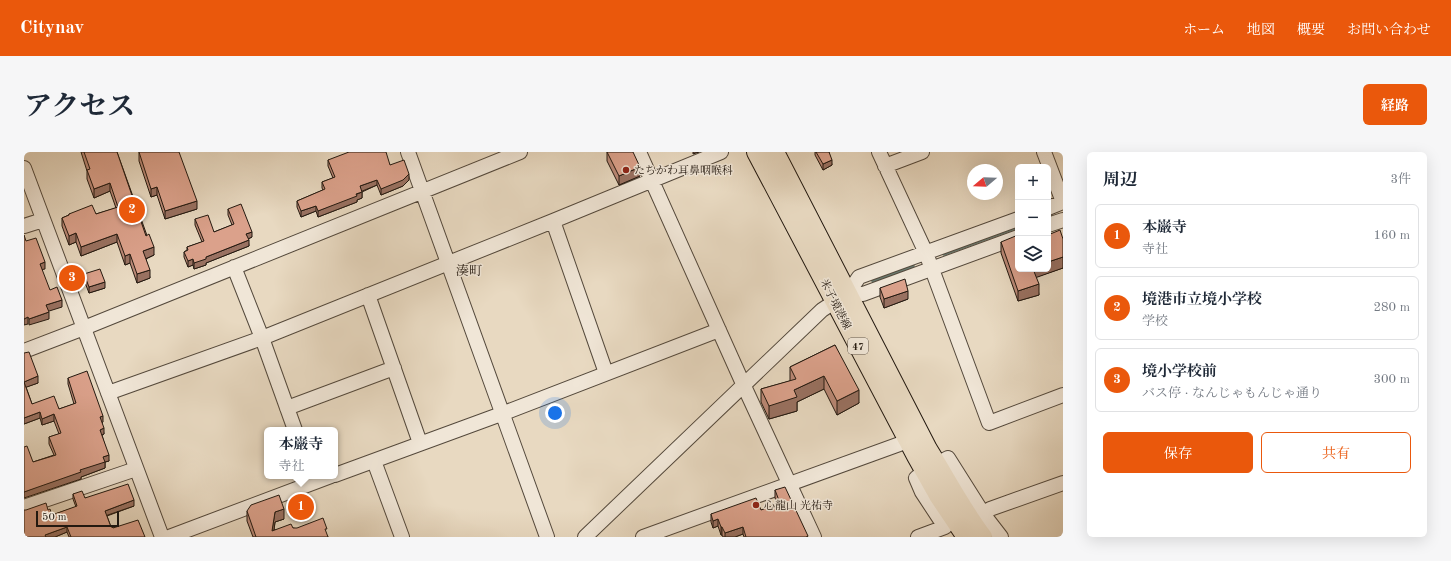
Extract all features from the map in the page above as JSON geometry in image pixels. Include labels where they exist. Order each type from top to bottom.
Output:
[{"type":"main road","name":"米子境港線","points":[[756,152],[841,297],[886,368],[931,467],[939,497],[966,537]]},
{"type":"main road","name":"米子境港線","points":[[775,152],[908,441],[956,497],[972,524],[983,537]]},
{"type":"street","points":[[408,152],[504,414],[547,537]]},
{"type":"street","points":[[24,351],[520,152]]},
{"type":"street","points":[[639,152],[744,386],[814,537]]},
{"type":"street","points":[[108,393],[262,338],[721,152]]},
{"type":"street","points":[[878,152],[926,253],[989,423],[1063,396]]},
{"type":"street","points":[[885,166],[922,152]]},
{"type":"street","points":[[1044,152],[1063,202],[1051,207]]},
{"type":"street","points":[[24,168],[162,537]]},
{"type":"street","points":[[24,226],[43,220]]},
{"type":"street","points":[[585,537],[822,310],[841,297],[859,277],[1015,220]]},
{"type":"street","points":[[1051,224],[1063,220]]},
{"type":"street","points":[[553,221],[606,373]]},
{"type":"street","points":[[841,297],[863,294],[1015,238]]},
{"type":"street","points":[[234,267],[262,338],[294,427]]},
{"type":"street","points":[[368,296],[420,443]]},
{"type":"street","points":[[338,474],[420,443],[504,414],[719,330]]},
{"type":"street","points":[[287,408],[394,368]]},
{"type":"street","points":[[643,537],[908,441]]},
{"type":"street","points":[[918,537],[948,532],[922,492],[916,478],[931,467],[948,458],[984,515],[1001,537]]},
{"type":"street","points":[[374,461],[402,537]]},
{"type":"street","points":[[24,507],[136,469]]},
{"type":"street","points":[[169,537],[312,479]]},
{"type":"street","points":[[984,515],[990,509],[1063,483]]},
{"type":"building","points":[[84,152],[117,152],[146,236],[149,234],[154,247],[143,251],[150,270],[137,274],[130,254],[125,256],[117,234],[81,247],[76,233],[69,236],[62,218],[92,205],[96,214],[118,207],[110,183],[94,189],[87,170],[90,169]]},
{"type":"building","points":[[139,152],[179,152],[197,201],[165,211],[157,187],[151,189]]},
{"type":"building","points":[[349,152],[386,152],[390,165],[404,160],[409,174],[403,180],[381,189],[377,180],[360,186],[362,192],[356,194],[357,196],[318,211],[316,206],[301,211],[297,201],[325,189],[322,182],[335,177],[328,160]]},
{"type":"building","points":[[607,152],[633,152],[640,167],[619,176]]},
{"type":"building","points":[[816,152],[829,152],[832,160],[823,164]]},
{"type":"building","points":[[241,204],[252,232],[246,234],[249,240],[206,257],[206,259],[194,263],[193,259],[188,261],[184,252],[188,250],[187,247],[204,241],[195,219],[208,215],[214,232],[234,224],[228,209]]},
{"type":"building","points":[[1060,230],[1063,239],[1063,257],[1051,261],[1051,236],[1051,234]]},
{"type":"building","points":[[24,235],[26,241],[36,238],[45,262],[40,264],[50,290],[57,287],[62,300],[46,305],[49,312],[29,319],[28,317],[24,319]]},
{"type":"building","points":[[1015,236],[1015,272],[1034,272],[1039,284],[1018,291],[1001,242]]},
{"type":"building","points":[[100,269],[105,282],[89,287],[84,274]]},
{"type":"building","points":[[905,279],[908,291],[884,299],[880,288]]},
{"type":"building","points":[[835,345],[859,390],[837,401],[824,376],[794,390],[797,397],[769,406],[761,389],[796,379],[790,367]]},
{"type":"building","points":[[29,352],[38,376],[24,382],[24,353]]},
{"type":"building","points":[[87,371],[103,416],[100,417],[104,428],[100,430],[109,455],[103,457],[105,462],[24,492],[24,447],[27,446],[33,462],[56,455],[49,437],[61,433],[54,414],[42,419],[40,412],[24,418],[24,382],[32,404],[54,396],[59,409],[76,403],[68,378]]},
{"type":"building","points":[[128,484],[134,500],[105,511],[111,527],[113,528],[138,520],[145,537],[71,537],[67,527],[45,535],[46,537],[24,537],[24,510],[46,503],[48,510],[50,509],[52,515],[77,506],[73,494],[82,491],[85,498]]},
{"type":"building","name":"心龍山 光祐寺","points":[[785,487],[808,536],[806,537],[746,537],[743,527],[725,533],[718,519],[713,521],[711,514],[756,498],[761,510],[780,503],[775,490]]},
{"type":"building","points":[[279,495],[284,509],[275,512],[272,531],[291,524],[293,528],[297,528],[323,518],[328,537],[256,537],[247,511],[251,505]]},
{"type":"waterway","points":[[944,254],[1015,228]]},
{"type":"waterway","points":[[873,281],[913,266]]},
{"type":"place","name":"たちかわ耳鼻咽喉科","points":[[626,170]]},
{"type":"place","name":"境港市立境小学校","points":[[132,210]]},
{"type":"place","name":"境小学校前","points":[[72,278]]},
{"type":"place","name":"心龍山 光祐寺","points":[[756,505]]},
{"type":"place","name":"本巌寺","points":[[301,507]]},
{"type":"district","name":"湊町","points":[[469,270]]}]
